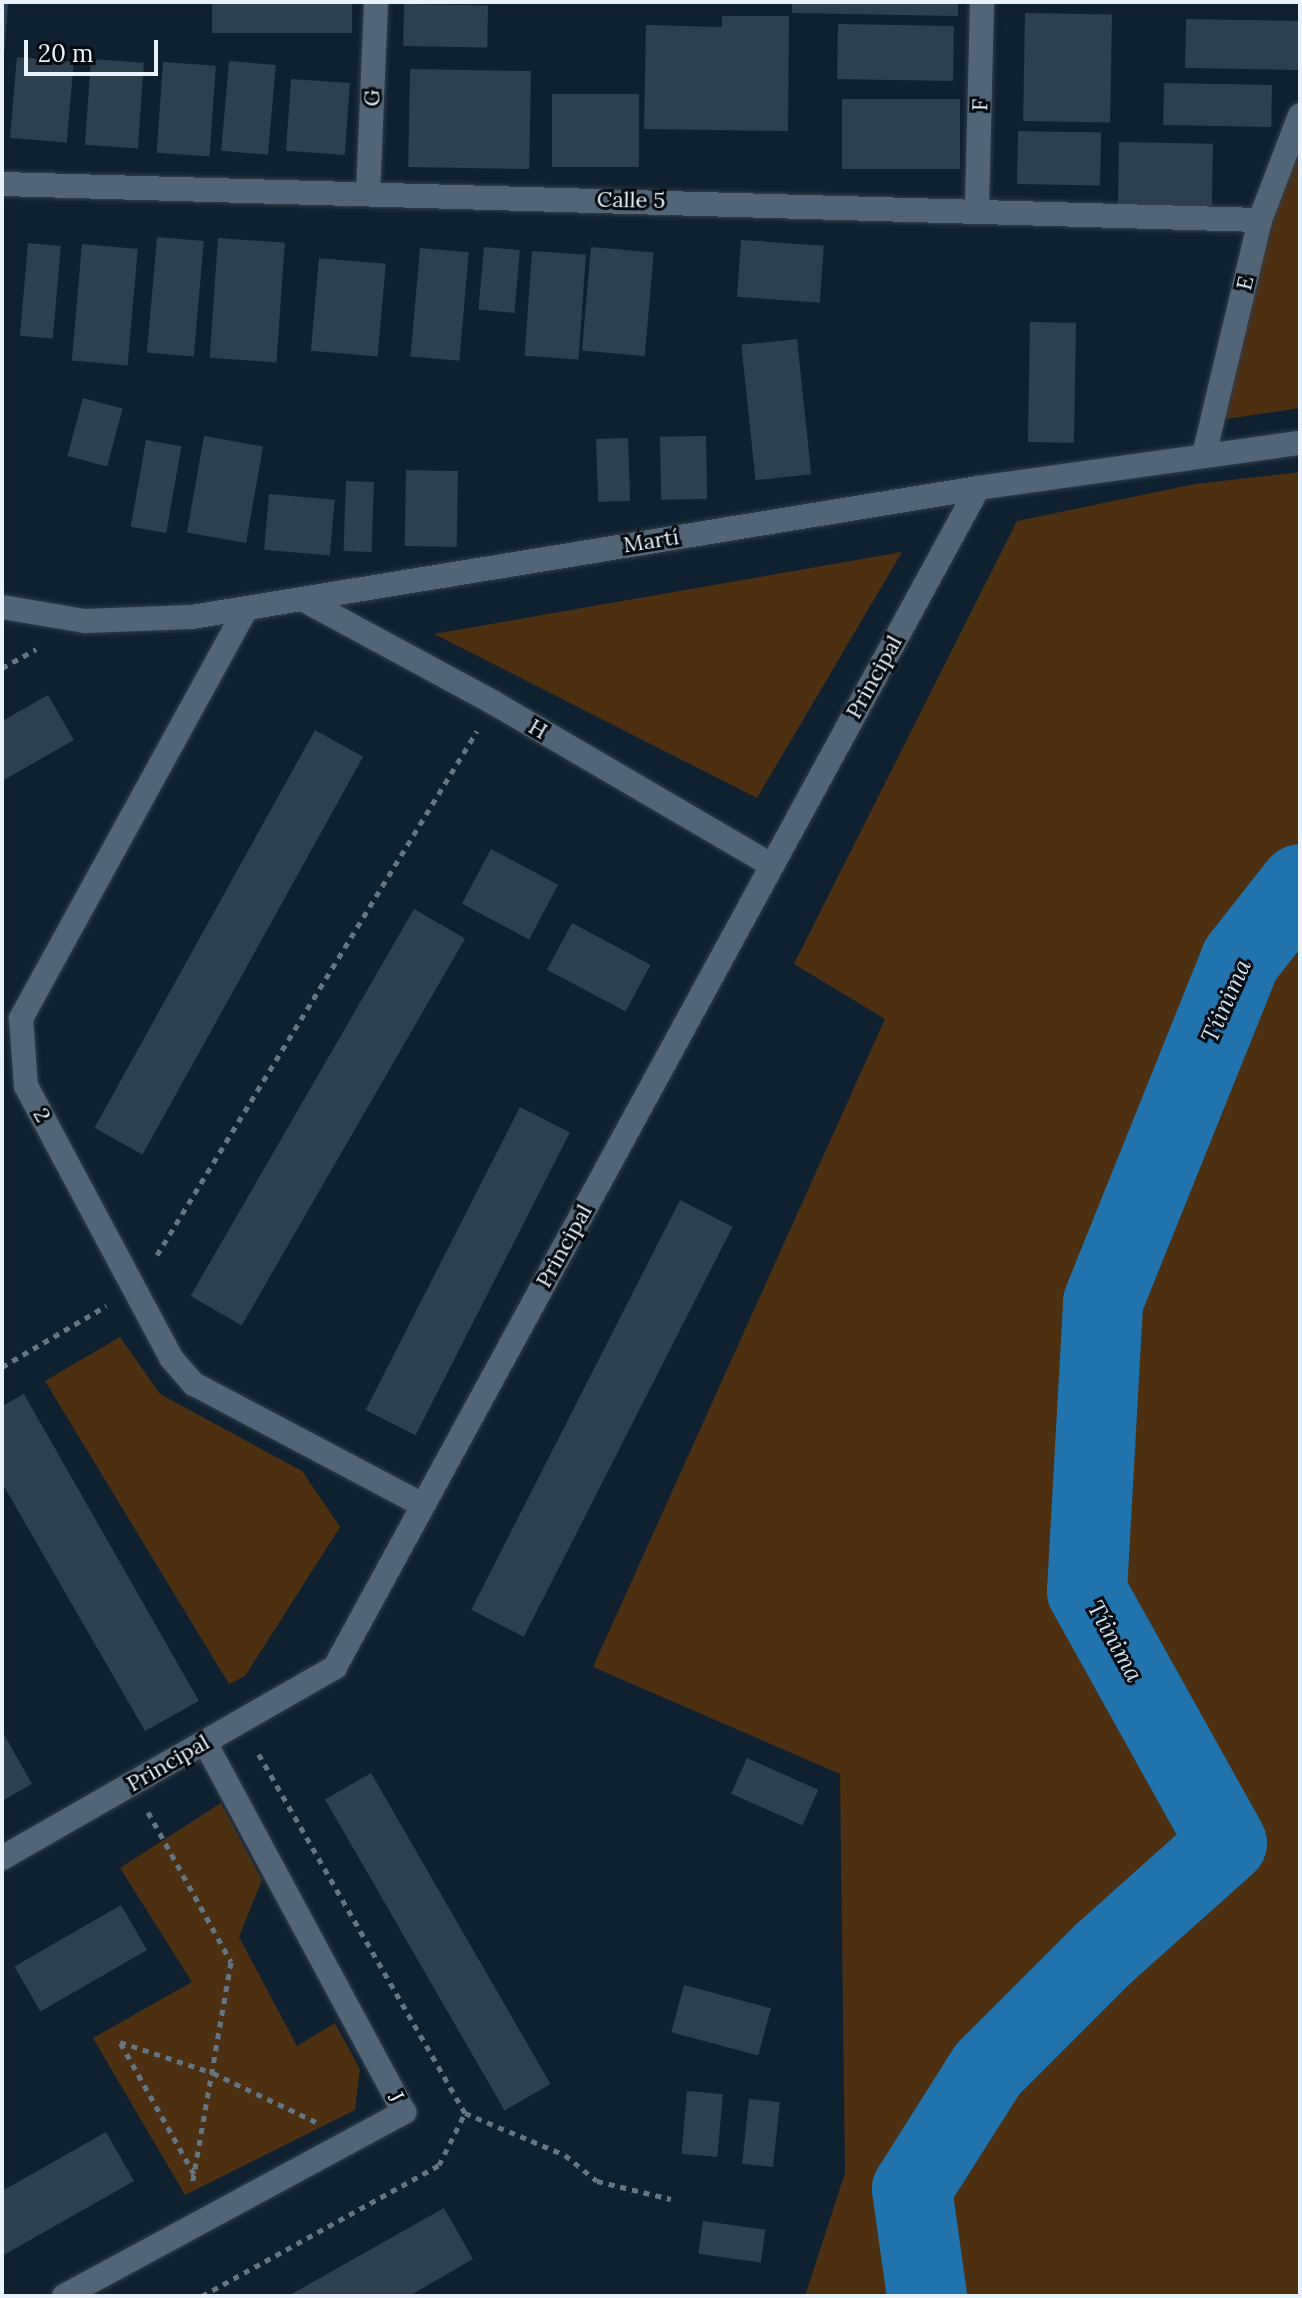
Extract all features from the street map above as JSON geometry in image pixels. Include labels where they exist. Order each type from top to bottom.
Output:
[{"type":"street","name":"G","points":[[368,194],[376,2]]},
{"type":"street","name":"F","points":[[977,208],[982,2]]},
{"type":"street","name":"E","points":[[1204,455],[1260,220],[1300,115]]},
{"type":"street","name":"Calle 5","points":[[2,184],[977,208],[1260,220]]},
{"type":"street","name":"Martí","points":[[2,607],[85,621],[246,609],[978,488],[1298,443]]},
{"type":"street","name":"Principal","points":[[2,1858],[335,1667],[978,488]]},
{"type":"street","name":"H","points":[[302,599],[494,703],[771,865]]},
{"type":"street","name":"2","points":[[246,609],[21,1018],[26,1086],[137,1288],[171,1358],[194,1384],[423,1505]]},
{"type":"street","name":"J","points":[[64,2296],[404,2112],[205,1742]]},
{"type":"path","points":[[2,1367],[137,1288],[494,703]]},
{"type":"path","points":[[132,1784],[231,1962],[191,2191]]},
{"type":"path","points":[[195,2175],[120,2042],[213,2073],[329,2128]]},
{"type":"path","points":[[465,2113],[565,2155],[597,2181],[671,2199]]},
{"type":"shaded area","points":[[1300,121],[1300,408],[1219,420],[1252,249]]},
{"type":"shaded area","points":[[1300,472],[1300,2296],[805,2296],[845,2173],[840,1774],[593,1667],[885,1019],[794,964],[1017,521],[1195,484]]},
{"type":"shaded area","points":[[902,552],[757,798],[434,634]]},
{"type":"shaded area","points":[[120,1337],[160,1394],[302,1471],[340,1527],[245,1676],[229,1684],[45,1381]]},
{"type":"shaded area","points":[[221,1803],[262,1880],[239,1937],[297,2046],[335,2023],[360,2069],[355,2110],[185,2195],[93,2038],[192,1982],[120,1868]]},
{"type":"building","points":[[212,2],[352,2],[352,33],[212,33]]},
{"type":"building","points":[[792,2],[958,2],[958,16],[792,13]]},
{"type":"building","points":[[2,3],[8,4],[4,55],[2,55]]},
{"type":"building","points":[[404,4],[488,5],[487,47],[403,46]]},
{"type":"building","points":[[1025,13],[1112,15],[1110,123],[1023,121]]},
{"type":"building","points":[[722,16],[789,16],[788,131],[644,129],[646,25],[722,27]]},
{"type":"building","points":[[1186,19],[1300,21],[1299,70],[1185,68]]},
{"type":"building","points":[[838,24],[954,26],[953,81],[837,79]]},
{"type":"building","points":[[17,57],[74,62],[67,143],[10,138]]},
{"type":"building","points":[[91,59],[144,63],[138,148],[85,145]]},
{"type":"building","points":[[229,61],[276,65],[268,155],[221,151]]},
{"type":"building","points":[[163,62],[216,66],[210,156],[157,153]]},
{"type":"building","points":[[410,69],[531,71],[529,169],[408,167]]},
{"type":"building","points":[[291,79],[350,83],[345,155],[286,151]]},
{"type":"building","points":[[1164,83],[1272,85],[1271,127],[1163,125]]},
{"type":"building","points":[[552,94],[639,94],[639,167],[552,167]]},
{"type":"building","points":[[842,99],[960,99],[960,169],[842,169]]},
{"type":"building","points":[[1018,131],[1101,132],[1100,185],[1017,184]]},
{"type":"building","points":[[1119,142],[1213,144],[1212,207],[1118,205]]},
{"type":"building","points":[[157,237],[204,241],[194,357],[147,353]]},
{"type":"building","points":[[218,238],[285,243],[276,362],[210,358]]},
{"type":"building","points":[[741,240],[824,246],[820,303],[737,297]]},
{"type":"building","points":[[28,243],[61,246],[53,339],[20,336]]},
{"type":"building","points":[[82,244],[138,249],[128,365],[72,361]]},
{"type":"building","points":[[484,247],[520,250],[514,313],[479,310]]},
{"type":"building","points":[[591,247],[654,252],[645,356],[582,351]]},
{"type":"building","points":[[420,248],[469,252],[459,361],[411,357]]},
{"type":"building","points":[[532,251],[586,255],[579,360],[525,356]]},
{"type":"building","points":[[319,258],[386,264],[378,356],[311,351]]},
{"type":"building","points":[[1030,322],[1076,323],[1074,443],[1028,442]]},
{"type":"building","points":[[797,339],[811,474],[756,480],[741,345]]},
{"type":"building","points":[[83,398],[123,409],[107,467],[67,456]]},
{"type":"building","points":[[204,436],[263,446],[246,543],[187,533]]},
{"type":"building","points":[[706,436],[707,499],[661,500],[660,437]]},
{"type":"building","points":[[628,438],[630,501],[598,502],[596,439]]},
{"type":"building","points":[[146,440],[181,446],[166,533],[131,527]]},
{"type":"building","points":[[406,470],[458,471],[457,547],[405,546]]},
{"type":"building","points":[[346,481],[374,482],[372,552],[344,551]]},
{"type":"building","points":[[269,494],[335,500],[330,556],[264,550]]},
{"type":"building","points":[[48,695],[74,740],[2,781],[2,721]]},
{"type":"building","points":[[315,730],[363,757],[143,1155],[94,1128]]},
{"type":"building","points":[[491,849],[558,885],[529,939],[462,904]]},
{"type":"building","points":[[414,909],[465,938],[242,1326],[191,1296]]},
{"type":"building","points":[[572,923],[651,965],[626,1012],[547,970]]},
{"type":"building","points":[[520,1107],[570,1132],[416,1435],[366,1410]]},
{"type":"building","points":[[680,1200],[733,1227],[524,1637],[471,1610]]},
{"type":"building","points":[[24,1394],[199,1701],[145,1731],[2,1483],[2,1406]]},
{"type":"building","points":[[2,1731],[32,1784],[2,1801]]},
{"type":"building","points":[[747,1758],[818,1790],[802,1825],[731,1794]]},
{"type":"building","points":[[371,1773],[550,2084],[505,2110],[325,1800]]},
{"type":"building","points":[[121,1905],[147,1950],[40,2012],[14,1966]]},
{"type":"building","points":[[684,1985],[771,2008],[758,2056],[671,2032]]},
{"type":"building","points":[[687,2091],[723,2094],[717,2157],[682,2154]]},
{"type":"building","points":[[749,2099],[780,2102],[773,2167],[742,2164]]},
{"type":"building","points":[[106,2132],[134,2181],[2,2256],[2,2191]]},
{"type":"building","points":[[444,2208],[473,2259],[409,2296],[288,2296]]},
{"type":"building","points":[[703,2221],[765,2230],[761,2262],[698,2254]]},
{"type":"waterway","name":"Tíinima","points":[[927,2296],[912,2189],[988,2069],[1103,1954],[1227,1843],[1087,1591],[1103,1302],[1241,959],[1300,884]]}]
